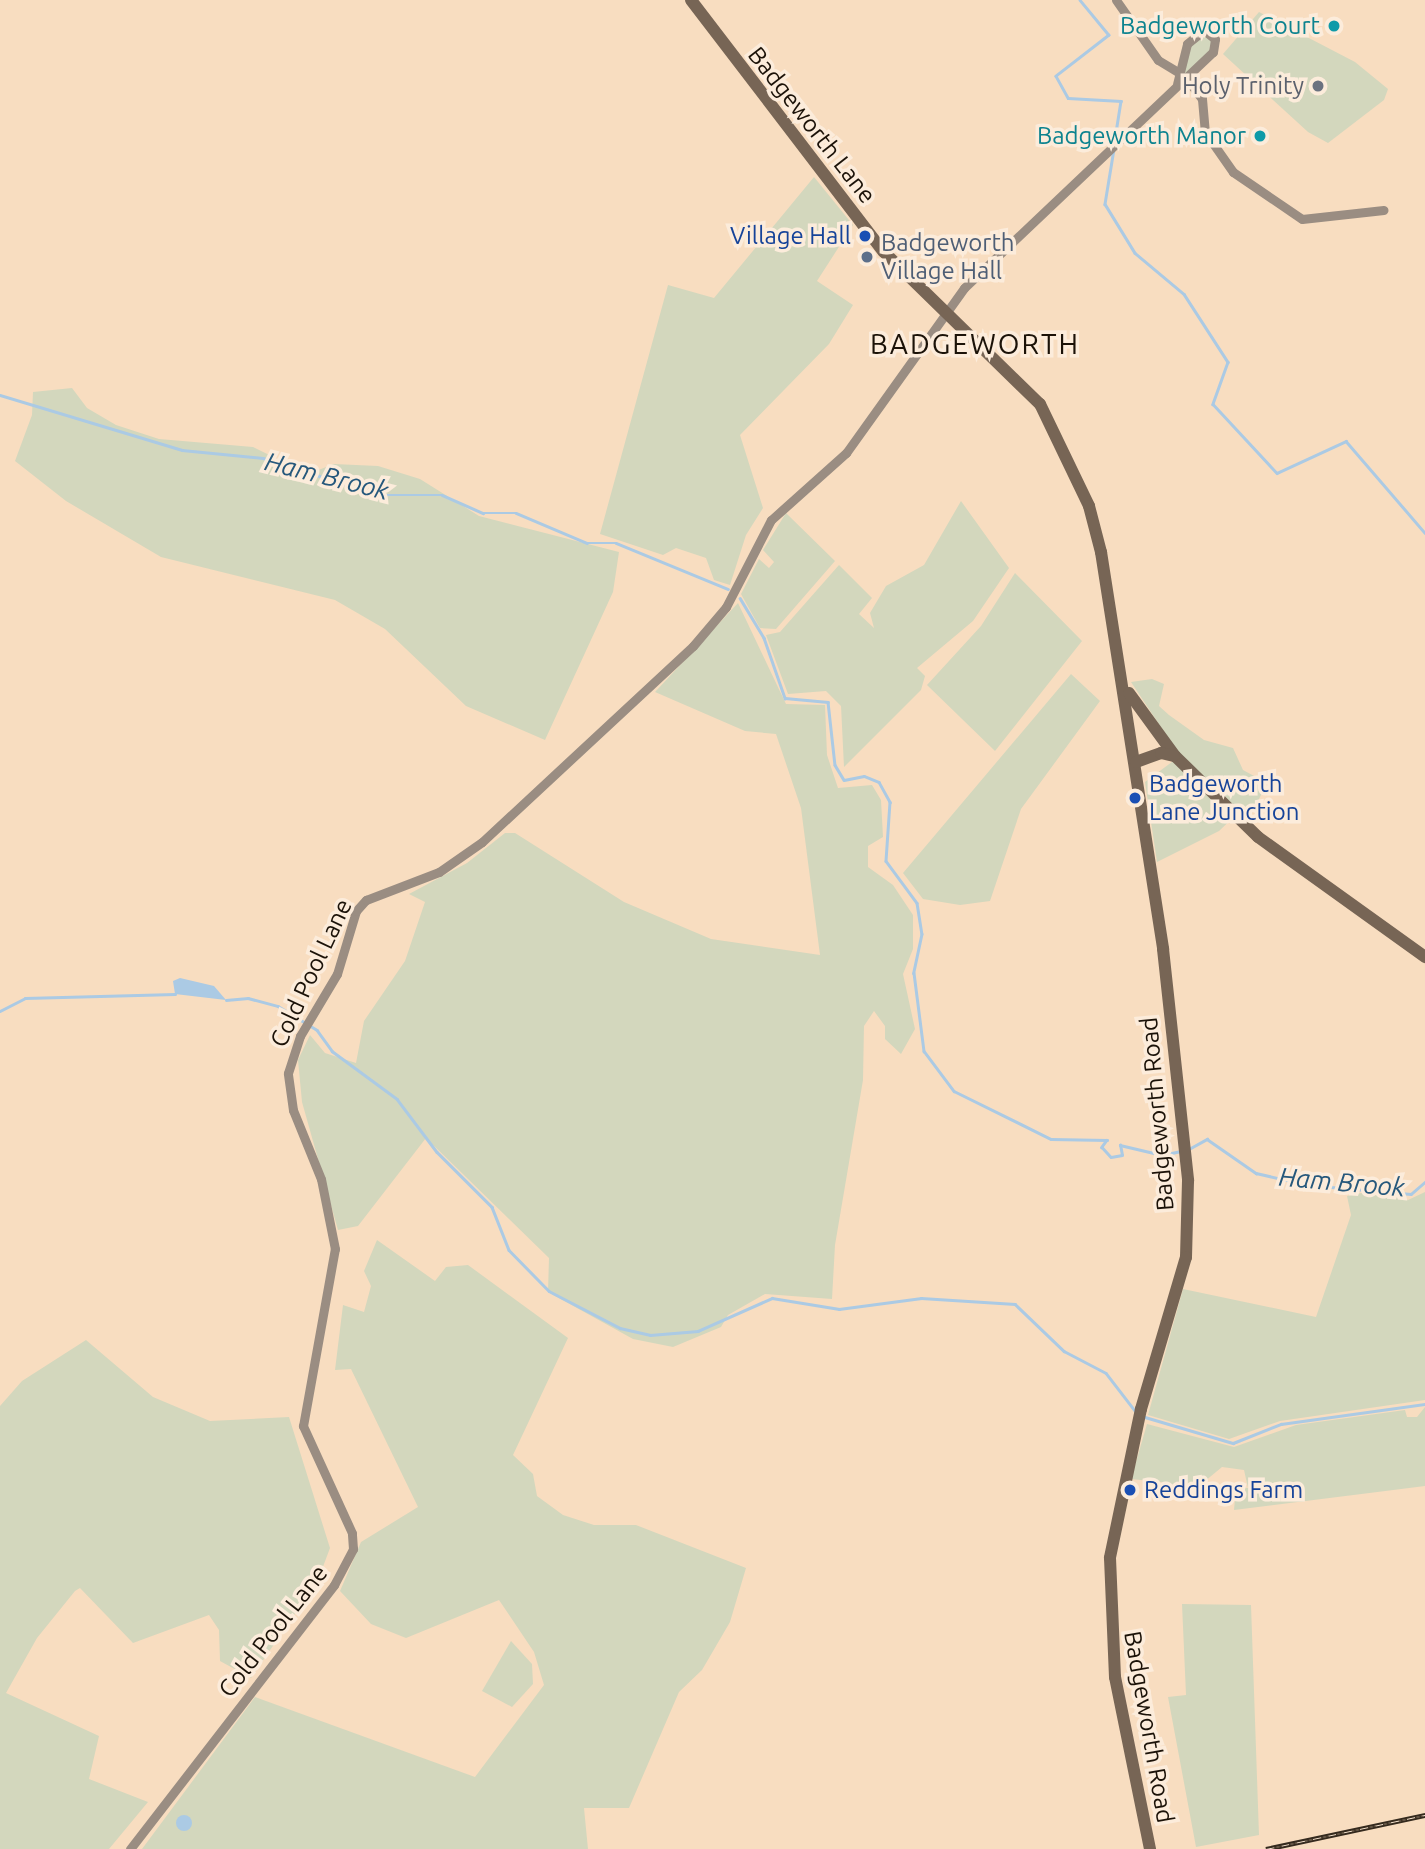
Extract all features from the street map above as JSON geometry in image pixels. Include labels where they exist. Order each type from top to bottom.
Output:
[{"type":"street","name":"Badgeworth Lane","points":[[691,0],[858,219],[946,312],[1026,386]]},
{"type":"street","points":[[1116,0],[1158,60],[1178,72],[1177,85]]},
{"type":"street","name":"Cold Pool Lane","points":[[133,1848],[334,1585],[353,1549],[352,1533],[303,1426],[335,1249],[321,1179],[293,1110],[288,1073],[300,1036],[337,974],[356,911],[366,900],[439,872],[504,825],[693,646],[726,607],[771,520],[846,453],[946,312],[1018,232],[1177,85],[1187,79],[1216,44],[1204,30],[1187,44],[1178,72]]},
{"type":"street","points":[[1187,79],[1202,99],[1205,132],[1233,172],[1302,219],[1384,210]]},
{"type":"street","name":"Badgeworth Road","points":[[1026,386],[1061,439],[1089,506],[1125,686],[1188,1181],[1186,1257],[1141,1409],[1110,1558],[1115,1677],[1150,1849]]},
{"type":"street","points":[[1125,686],[1149,726],[1175,756],[1294,866],[1425,957]]},
{"type":"street","points":[[1131,733],[1134,724],[1149,726]]},
{"type":"street","points":[[1136,762],[1161,753],[1175,756]]},
{"type":"green space","points":[[1259,12],[1355,62],[1388,89],[1384,100],[1328,143],[1308,132],[1223,54]]},
{"type":"green space","points":[[1199,31],[1216,44],[1187,79],[1178,72],[1187,44]]},
{"type":"green space","points":[[814,177],[853,225],[817,281],[853,305],[829,344],[740,435],[763,508],[746,535],[730,585],[714,580],[706,558],[676,548],[663,555],[600,534],[668,285],[714,298]]},
{"type":"green space","points":[[72,388],[87,408],[116,425],[159,439],[253,447],[308,474],[334,464],[378,466],[420,479],[479,516],[619,552],[613,592],[545,740],[466,706],[385,629],[335,600],[161,557],[66,501],[15,461],[32,415],[33,392]]},
{"type":"green space","points":[[961,501],[1009,568],[973,621],[917,668],[925,676],[921,690],[844,767],[841,706],[826,691],[788,694],[766,635],[780,632],[839,565],[872,598],[859,614],[874,628],[870,613],[886,586],[924,565]]},
{"type":"green space","points":[[786,513],[835,561],[776,629],[760,628],[741,594],[759,559],[769,568],[774,562],[763,550]]},
{"type":"green space","points":[[1015,573],[1082,641],[995,751],[927,685],[981,626]]},
{"type":"green space","points":[[738,603],[786,704],[825,705],[827,755],[838,788],[872,785],[881,800],[883,837],[868,846],[868,867],[893,885],[913,915],[913,949],[903,974],[915,1029],[901,1054],[885,1039],[885,1026],[874,1011],[864,1026],[863,1080],[835,1245],[832,1299],[765,1294],[728,1315],[721,1327],[673,1347],[633,1339],[548,1292],[549,1258],[426,1138],[358,1226],[338,1230],[302,1102],[298,1060],[310,1035],[325,1053],[356,1063],[364,1021],[405,961],[425,902],[409,894],[467,863],[505,833],[515,833],[624,902],[711,939],[820,955],[801,808],[776,734],[745,731],[655,692]]},
{"type":"green space","points":[[1071,674],[1100,701],[1021,809],[990,901],[960,905],[923,899],[903,873]]},
{"type":"green space","points":[[1152,679],[1164,684],[1159,706],[1204,740],[1233,748],[1243,770],[1267,783],[1248,821],[1238,813],[1219,831],[1157,862],[1145,782],[1180,756],[1131,682]]},
{"type":"green space","points":[[1371,1191],[1408,1200],[1425,1192],[1425,1400],[1280,1421],[1229,1439],[1148,1415],[1183,1289],[1316,1317],[1351,1215],[1347,1196]]},
{"type":"green space","points":[[377,1240],[435,1281],[446,1267],[468,1265],[568,1338],[513,1455],[533,1474],[537,1496],[563,1515],[594,1525],[636,1525],[746,1568],[730,1622],[702,1670],[679,1692],[629,1808],[584,1808],[588,1849],[142,1849],[255,1697],[475,1777],[544,1685],[534,1652],[499,1600],[406,1638],[371,1624],[340,1591],[361,1542],[418,1507],[351,1369],[335,1370],[343,1305],[364,1312],[371,1286],[364,1271]]},
{"type":"green space","points":[[86,1340],[153,1397],[210,1421],[289,1417],[330,1548],[318,1580],[251,1678],[220,1661],[219,1630],[209,1615],[133,1643],[80,1588],[75,1591],[37,1638],[6,1693],[99,1736],[89,1779],[148,1802],[109,1849],[0,1849],[0,1406],[22,1381]]},
{"type":"green space","points":[[1425,1407],[1425,1486],[1234,1510],[1236,1487],[1248,1488],[1244,1470],[1222,1467],[1187,1496],[1169,1494],[1170,1483],[1131,1479],[1147,1424],[1234,1447],[1296,1425],[1405,1410],[1407,1417],[1417,1417]]},
{"type":"green space","points":[[1182,1604],[1251,1605],[1259,1835],[1196,1847],[1168,1697],[1186,1695]]},
{"type":"green space","points":[[511,1641],[532,1664],[533,1684],[512,1707],[482,1691]]},
{"type":"water","points":[[180,978],[214,986],[226,1000],[175,994],[173,981]]},
{"type":"water","points":[[181,1815],[187,1815],[192,1823],[190,1829],[181,1831],[176,1826],[176,1820]]},
{"type":"waterway","points":[[1080,0],[1109,35],[1056,76],[1068,98],[1121,101],[1115,139]]},
{"type":"waterway","points":[[1114,149],[1105,204],[1135,253],[1184,294],[1228,362],[1213,404],[1277,473],[1346,441],[1425,533]]},
{"type":"waterway","name":"Ham Brook","points":[[0,395],[182,450],[263,458],[379,495],[442,495],[483,513],[516,513],[587,543],[616,543],[728,589]]},
{"type":"waterway","name":"Ham Brook","points":[[740,598],[764,638],[785,698],[828,702],[835,765],[844,780],[864,776],[879,782],[890,802],[886,861],[917,903],[922,934],[914,973],[924,1051],[954,1091],[1051,1139],[1107,1140],[1102,1147],[1111,1157],[1122,1155],[1120,1145],[1162,1155],[1181,1151]]},
{"type":"waterway","points":[[0,1011],[25,998],[175,994]]},
{"type":"waterway","points":[[226,1000],[248,998],[278,1006],[317,1030],[332,1051],[397,1099],[437,1152],[492,1207],[509,1250],[549,1291],[620,1328],[650,1335],[698,1331],[772,1298],[839,1309],[921,1298],[1015,1304],[1064,1351],[1106,1373],[1136,1412]]},
{"type":"waterway","name":"Ham Brook","points":[[1187,1150],[1207,1139],[1256,1173],[1308,1185],[1411,1194],[1425,1182]]},
{"type":"waterway","points":[[1145,1417],[1233,1443],[1281,1424],[1425,1404]]},
{"type":"railway","points":[[1266,1849],[1425,1815]]},
{"type":"place","name":"Badgeworth Court","points":[[1334,26]]},
{"type":"place","name":"Holy Trinity","points":[[1318,86]]},
{"type":"place","name":"Badgeworth Manor","points":[[1260,136]]},
{"type":"place","name":"Village Hall","points":[[865,236]]},
{"type":"place","name":"Badgeworth Village Hall","points":[[867,257]]},
{"type":"place","name":"Badgeworth Lane Junction","points":[[1135,798]]},
{"type":"place","name":"Reddings Farm","points":[[1130,1490]]},
{"type":"district","name":"BADGEWORTH","points":[[975,344]]}]
